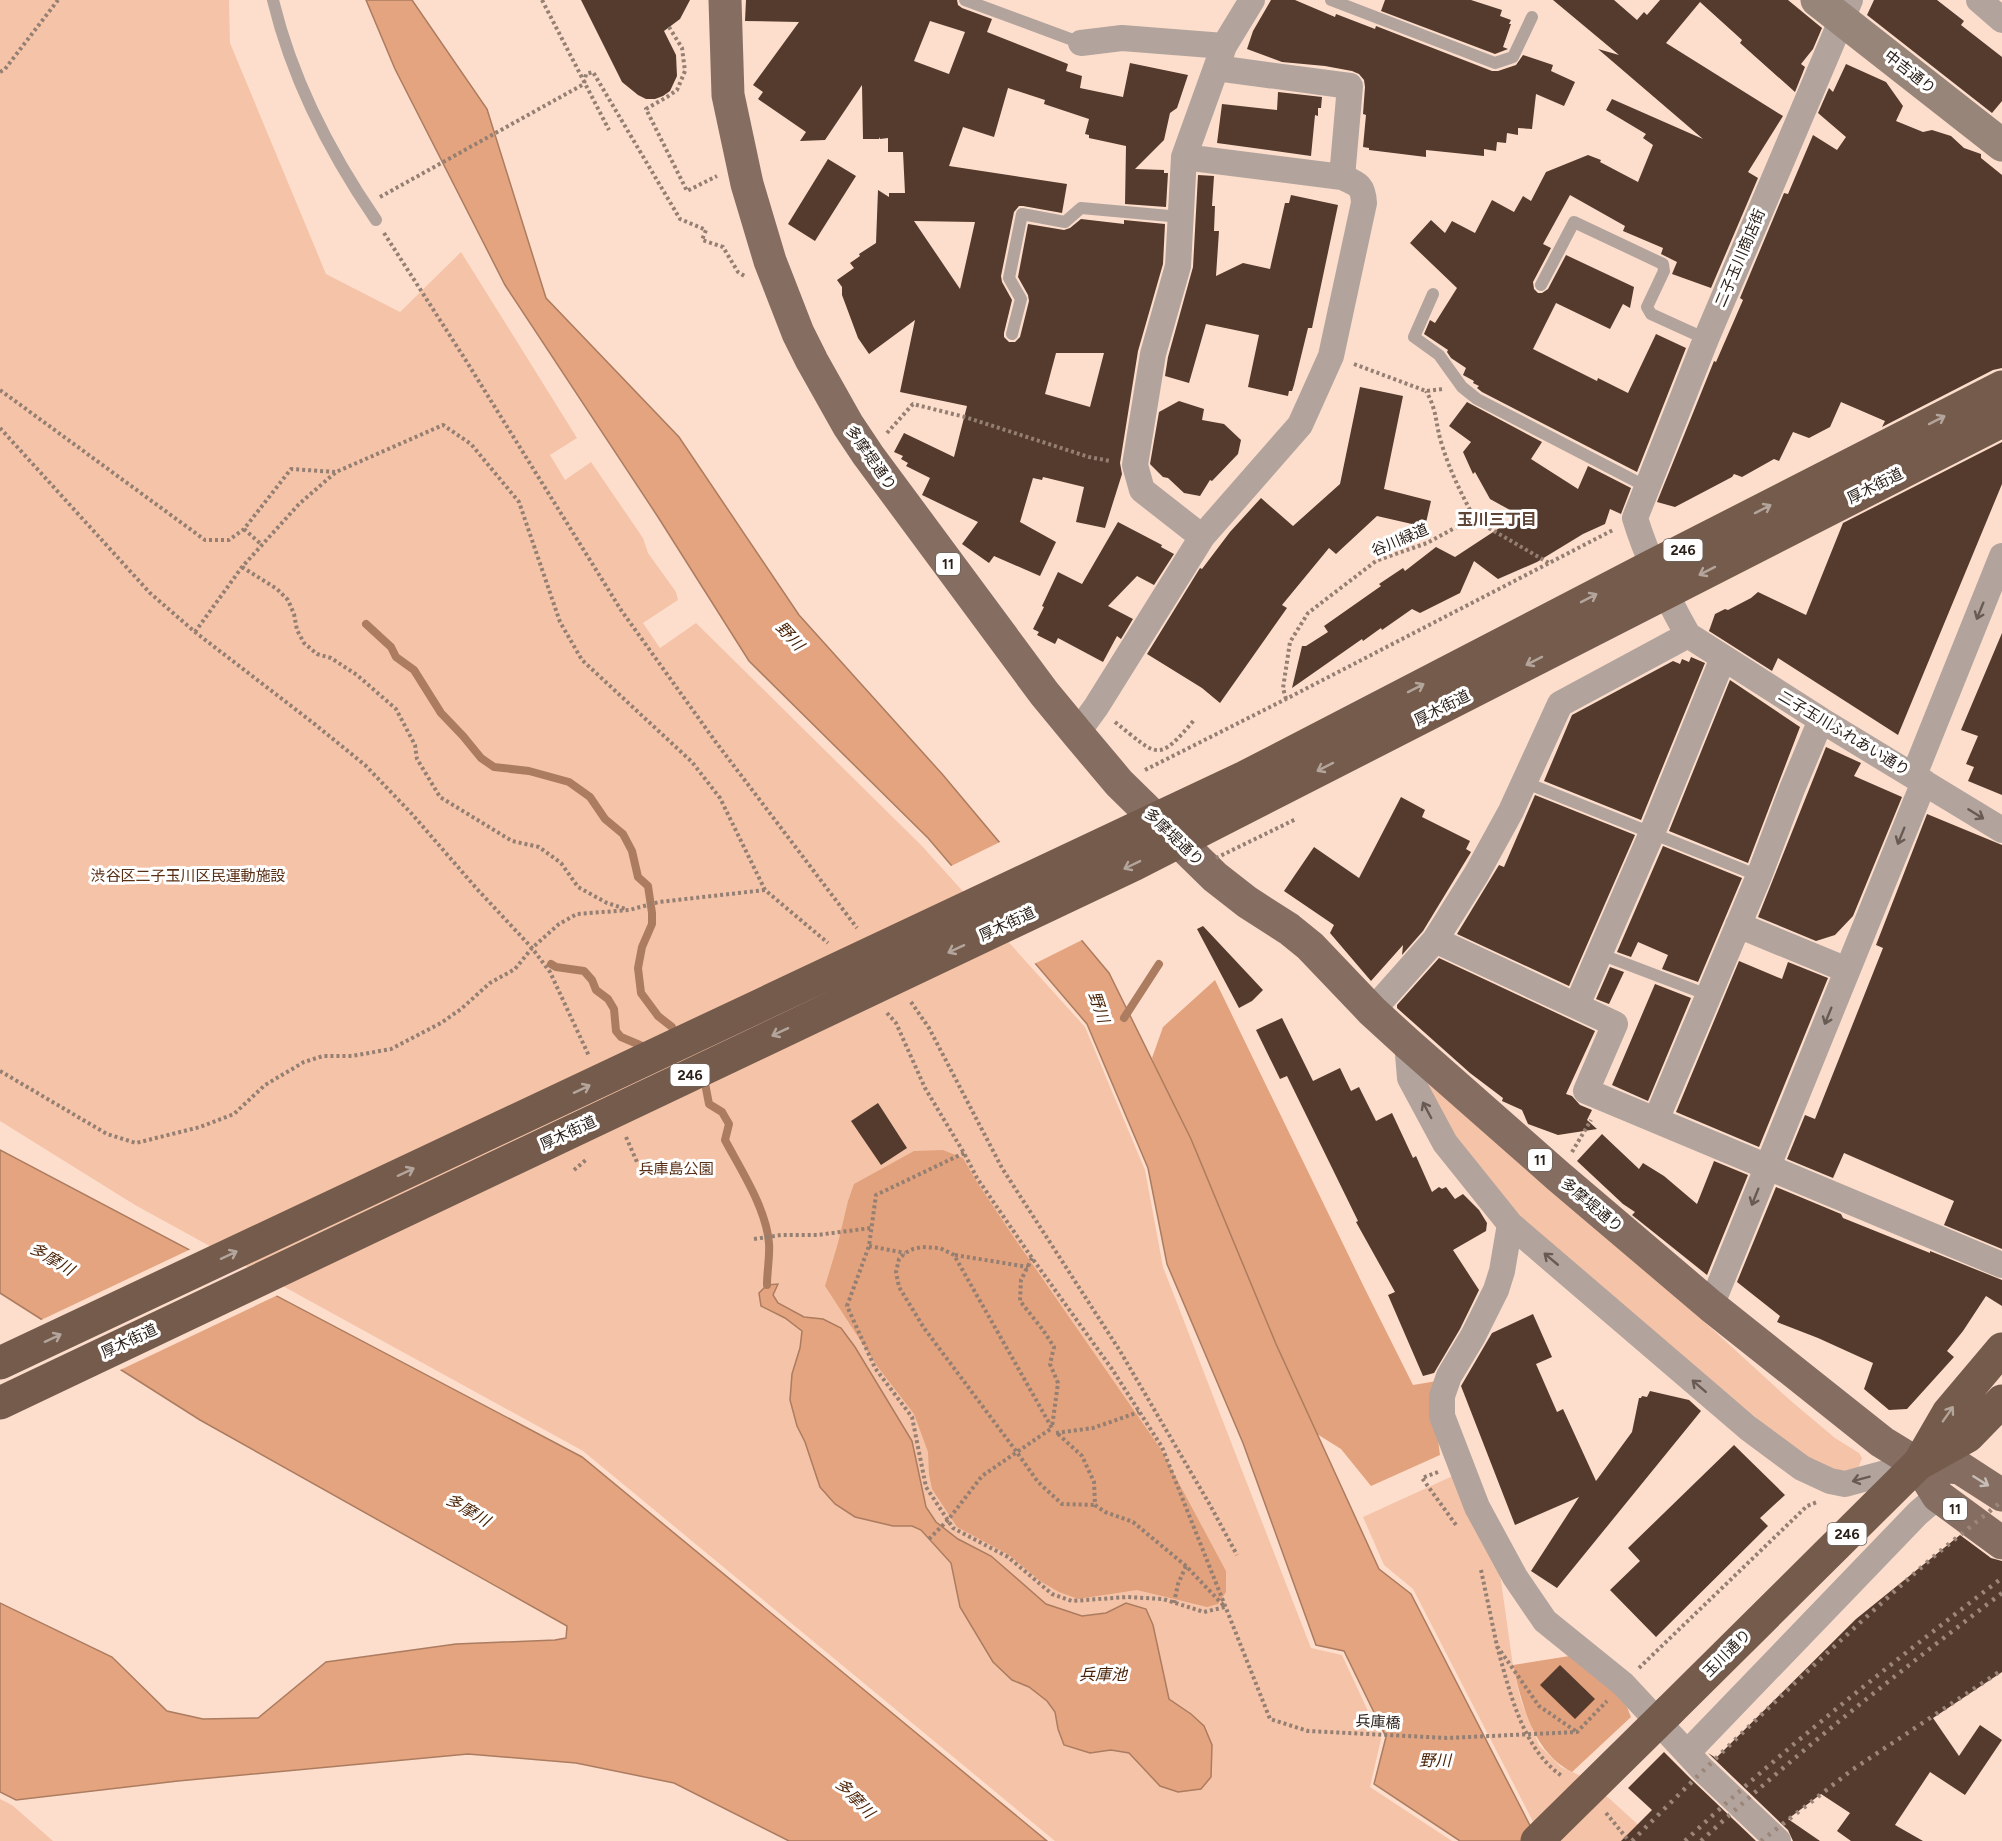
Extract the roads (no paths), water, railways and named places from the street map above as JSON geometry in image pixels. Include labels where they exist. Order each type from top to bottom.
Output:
[{"type":"highway","name":"厚木街道","points":[[0,1363],[1245,777],[1658,562],[2002,387]]},
{"type":"highway","name":"厚木街道","points":[[0,1403],[1135,864],[2002,421]]},
{"type":"highway","name":"玉川通り","points":[[1536,1841],[1918,1464],[1948,1413],[2002,1349]]},
{"type":"highway","name":"玉川通り","points":[[1918,1464],[1968,1436],[2002,1401]]},
{"type":"main road","name":"多摩堤通り","points":[[725,0],[728,95],[747,184],[770,261],[812,362],[868,455],[1044,693],[1077,734],[1119,783],[1215,877],[1310,946],[1372,1011],[1407,1043],[1711,1306],[1882,1442],[1918,1464],[1960,1468],[2002,1495]]},
{"type":"main road","name":"多摩堤通り","points":[[1918,1464],[1938,1496],[2002,1543]]},
{"type":"street","points":[[1202,537],[1142,490],[1135,465],[1153,354],[1178,266],[1184,156],[1220,57],[1252,0]]},
{"type":"street","points":[[1979,0],[2002,20]]},
{"type":"street","name":"中吉通り","points":[[1836,6],[2002,145]]},
{"type":"street","name":"二子玉川商店街","points":[[1688,635],[1645,547],[1635,518],[1836,6]]},
{"type":"street","points":[[1081,43],[1122,38],[1350,86],[1342,177]]},
{"type":"street","points":[[1077,734],[1202,537],[1300,425],[1331,356],[1364,203],[1363,193],[1358,184],[1342,177],[1184,156]]},
{"type":"street","points":[[1711,1306],[1847,970],[2002,556]]},
{"type":"street","points":[[1372,1011],[1435,940],[1477,873],[1524,782],[1560,704],[1688,635]]},
{"type":"street","name":"二子玉川ふれあい通り","points":[[1688,635],[1821,720],[2002,830]]},
{"type":"street","points":[[1577,1005],[1652,833],[1723,658]]},
{"type":"street","points":[[1656,1120],[1759,876],[1821,720]]},
{"type":"street","points":[[1738,925],[1847,970]]},
{"type":"street","points":[[1435,940],[1615,1024],[1586,1091],[2002,1265]]},
{"type":"street","points":[[1407,1043],[1410,1078],[1445,1143],[1510,1224],[1748,1428],[1802,1468],[1845,1484],[1918,1464]]},
{"type":"street","points":[[1510,1224],[1496,1290],[1473,1336],[1449,1376],[1442,1395],[1442,1416],[1477,1507],[1515,1577],[1545,1621],[1623,1684],[1702,1769],[1778,1841]]},
{"type":"street","points":[[1687,1753],[1918,1513],[1938,1496]]},
{"type":"lane","points":[[273,0],[279,27],[293,68],[325,137],[376,220]]},
{"type":"lane","points":[[964,0],[1081,43]]},
{"type":"lane","points":[[1331,0],[1495,63],[1513,57],[1532,17]]},
{"type":"lane","points":[[1012,334],[1021,298],[1009,278],[1022,214],[1065,222],[1081,208],[1181,217]]},
{"type":"lane","points":[[1541,285],[1574,222],[1663,264],[1664,272],[1647,307],[1651,314],[1706,339]]},
{"type":"lane","points":[[1433,294],[1414,337],[1439,355],[1462,387],[1477,399],[1647,487]]},
{"type":"lane","points":[[1524,782],[1759,876]]},
{"type":"lane","points":[[1600,954],[1708,995]]},
{"type":"water","name":"野川","points":[[366,0],[412,0],[487,109],[546,298],[679,437],[799,615],[943,775],[1109,973],[1191,1139],[1276,1344],[1379,1569],[1411,1594],[1538,1841],[1460,1841],[1374,1784],[1386,1737],[1344,1651],[1316,1645],[1243,1443],[1167,1264],[1148,1168],[1087,1024],[928,838],[749,661],[658,517],[505,285],[395,69]]},
{"type":"water","name":"多摩川","points":[[0,1150],[582,1457],[1047,1841],[789,1841],[674,1783],[576,1763],[468,1754],[178,1781],[16,1800],[0,1792],[0,1603],[112,1657],[167,1711],[203,1719],[258,1718],[326,1662],[456,1644],[555,1640],[566,1638],[567,1626],[200,1420],[0,1293]]},
{"type":"water","name":"兵庫池","points":[[778,1284],[773,1295],[778,1303],[804,1317],[823,1319],[841,1328],[855,1347],[912,1441],[926,1507],[936,1522],[958,1539],[991,1556],[1046,1604],[1082,1616],[1106,1613],[1126,1603],[1146,1609],[1153,1625],[1169,1699],[1204,1726],[1212,1745],[1211,1777],[1201,1789],[1178,1792],[1160,1786],[1129,1753],[1111,1750],[1090,1753],[1064,1745],[1055,1712],[1047,1701],[1029,1687],[1012,1680],[993,1662],[960,1607],[951,1563],[921,1530],[912,1526],[893,1526],[855,1517],[835,1504],[820,1487],[805,1442],[797,1426],[790,1400],[792,1374],[800,1348],[802,1331],[785,1318],[761,1306],[759,1293],[767,1285]]},
{"type":"waterway","points":[[366,624],[391,647],[396,657],[414,670],[441,713],[481,758],[494,767],[529,771],[569,782],[590,797],[605,819],[623,834],[632,851],[638,877],[648,886],[652,913],[652,924],[642,947],[638,968],[641,993],[658,1016],[672,1027],[676,1036]]},
{"type":"waterway","points":[[551,964],[556,967],[584,971],[592,980],[596,990],[608,999],[614,1009],[616,1031],[621,1037],[647,1048]]},
{"type":"waterway","points":[[1124,1018],[1159,964]]},
{"type":"waterway","points":[[704,1078],[709,1104],[722,1112],[729,1124],[725,1140],[763,1216],[769,1243],[767,1285]]},
{"type":"railway","points":[[1632,1841],[1850,1632],[1933,1557],[2002,1501]]},
{"type":"railway","points":[[1685,1841],[1761,1772],[1840,1706],[2002,1578]]},
{"type":"railway","points":[[1701,1841],[1849,1713],[2002,1593]]},
{"type":"railway","points":[[1761,1841],[1852,1770],[2002,1670]]},
{"type":"district","name":"玉川三丁目","points":[[1497,519]]},
{"type":"park label","name":"渋谷区二子玉川区民運動施設","points":[[188,876]]},
{"type":"park label","name":"兵庫島公園","points":[[676,1169]]}]
